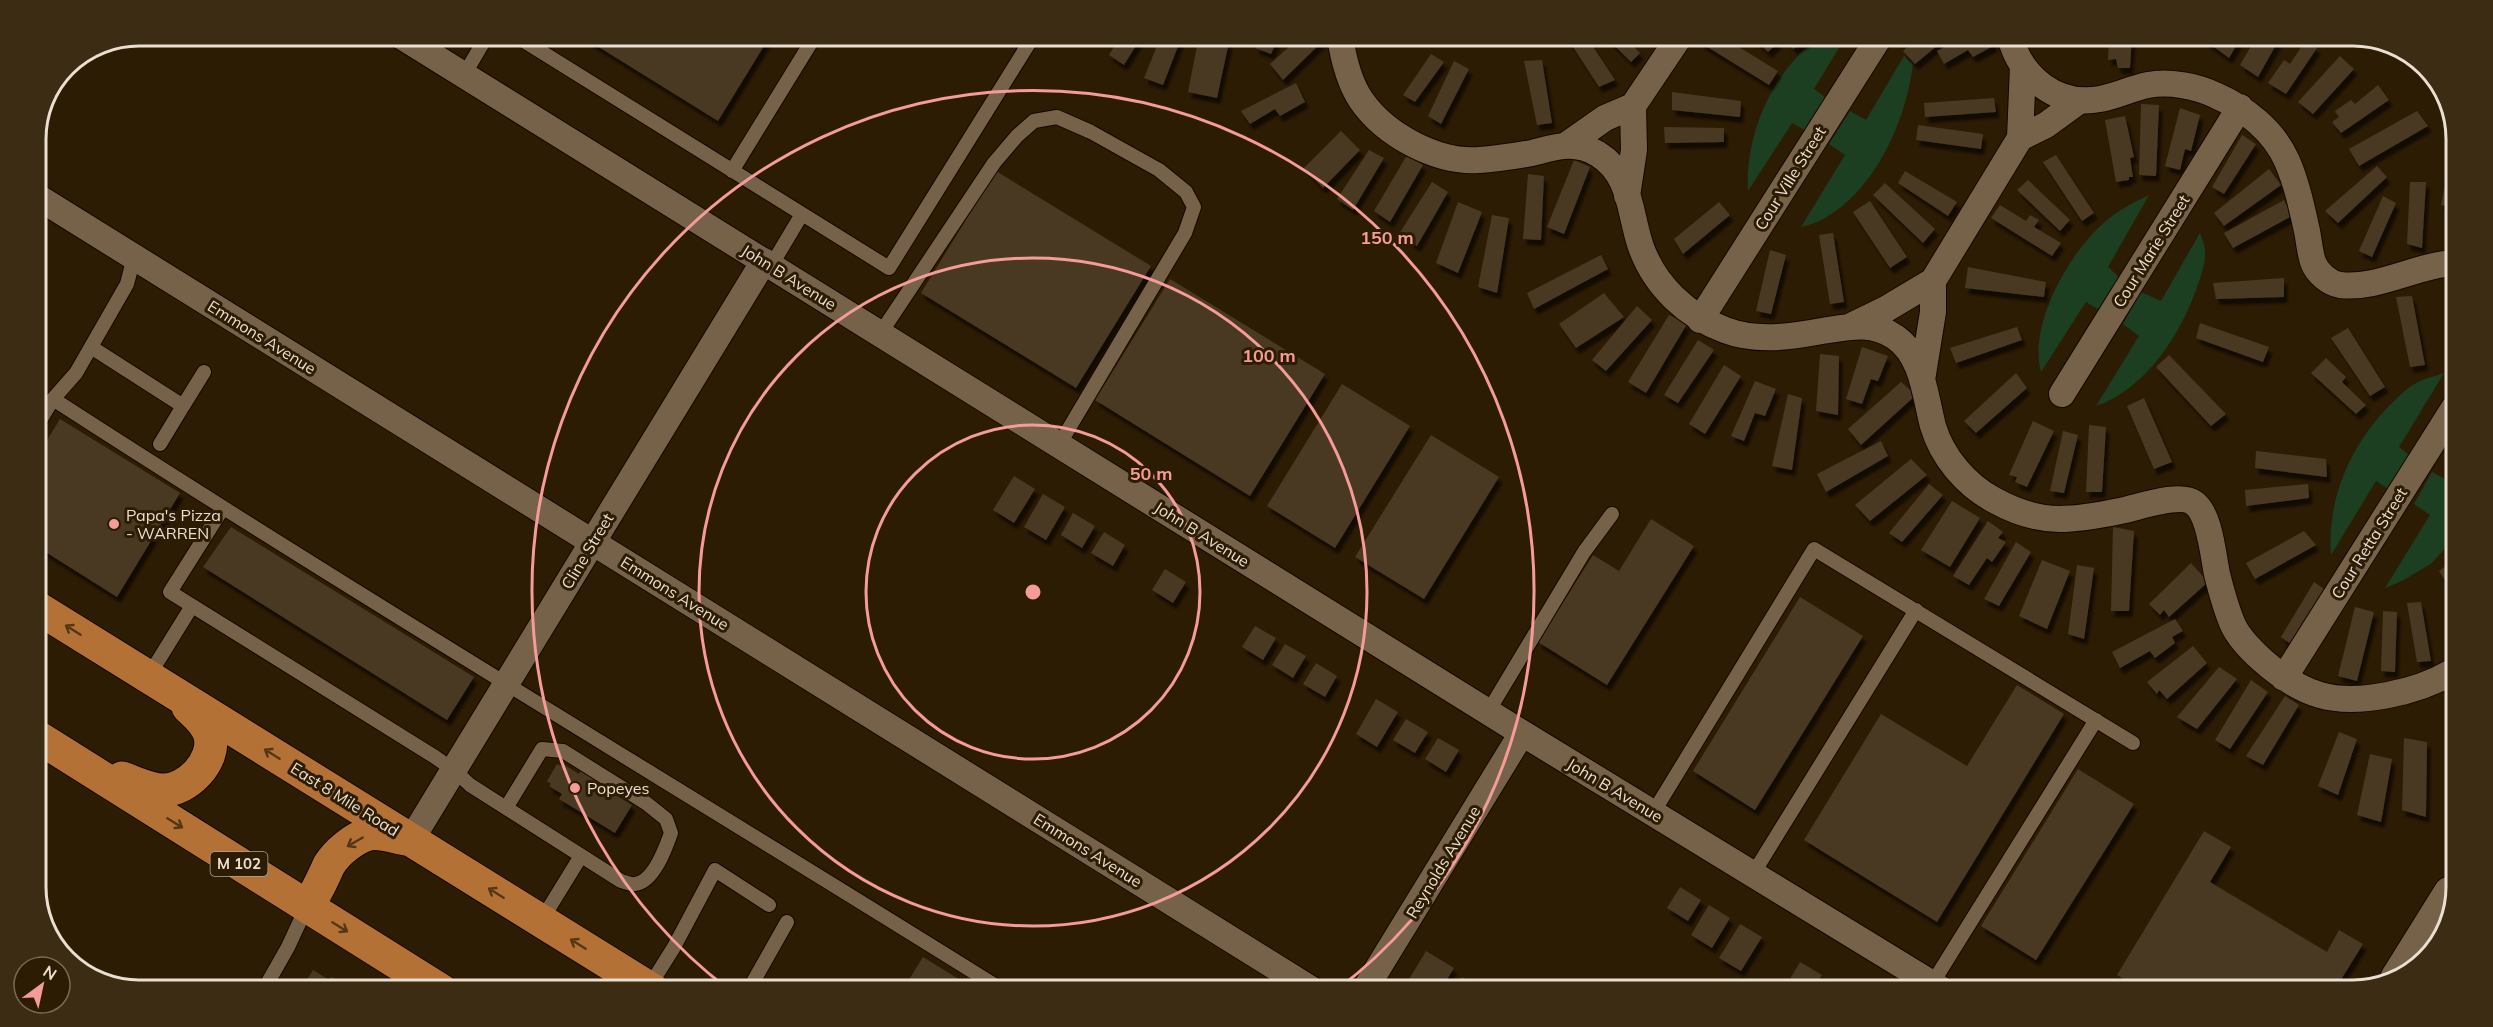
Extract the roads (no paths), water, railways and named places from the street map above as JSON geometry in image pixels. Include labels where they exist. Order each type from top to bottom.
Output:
[{"type":"highway","name":"East 8 Mile Road","points":[[47,615],[636,980]]},
{"type":"highway","points":[[47,741],[117,776],[137,783],[161,790],[173,789],[186,784],[200,770],[209,756],[211,739],[206,725],[183,702],[148,677]]},
{"type":"highway","name":"M 102","points":[[47,743],[425,980]]},
{"type":"highway","points":[[307,906],[320,887],[331,863],[354,841],[370,834],[411,840]]},
{"type":"street","name":"John B Avenue","points":[[417,46],[1488,712],[1927,980]]},
{"type":"street","points":[[1342,46],[1346,66],[1360,99],[1381,122],[1420,148],[1451,158],[1476,161],[1568,144],[1605,118],[1633,106],[1673,46]]},
{"type":"street","name":"Cour Ville Street","points":[[1700,320],[1874,46]]},
{"type":"street","points":[[2014,46],[2023,67],[2031,78],[2058,96],[2079,101],[2100,99],[2150,85],[2169,84],[2191,87],[2213,94],[2240,107],[2261,125],[2287,160],[2300,197],[2313,263],[2322,276],[2337,284],[2356,286],[2446,265]]},
{"type":"street","points":[[1568,144],[1584,147],[1614,167],[1624,182],[1637,236],[1653,274],[1671,296],[1700,320],[1746,336],[1770,337],[1820,332],[1853,325],[1886,309],[1934,280],[2020,138],[2023,67]]},
{"type":"street","points":[[2020,138],[2046,125],[2079,101]]},
{"type":"street","points":[[1627,197],[1634,150],[1633,106]]},
{"type":"street","name":"Cour Marie Street","points":[[2062,394],[2240,107]]},
{"type":"street","name":"Emmons Avenue","points":[[47,203],[1296,980]]},
{"type":"street","name":"Cline Street","points":[[411,840],[592,542],[767,264]]},
{"type":"street","points":[[1922,380],[1933,312],[1934,280]]},
{"type":"street","points":[[1853,325],[1876,327],[1904,344],[1914,358],[1934,429],[1948,458],[1971,484],[1989,498],[2014,511],[2037,517],[2060,519],[2117,512],[2169,500],[2182,499],[2194,503],[2205,518],[2218,578],[2234,628],[2249,648],[2284,678],[2301,689],[2323,696],[2366,697],[2407,691],[2446,675]]},
{"type":"street","name":"Cour Retta Street","points":[[2284,678],[2446,421]]},
{"type":"street","name":"Reynolds Avenue","points":[[1371,980],[1522,732]]},
{"type":"street","points":[[2405,965],[2445,901]]},
{"type":"lane","points":[[464,75],[481,46]]},
{"type":"lane","points":[[532,46],[889,268],[1027,46]]},
{"type":"lane","points":[[732,171],[809,46]]},
{"type":"lane","points":[[880,334],[994,163],[1017,136],[1034,122],[1057,117],[1090,132],[1159,170],[1186,192],[1194,207],[1185,233],[1059,445]]},
{"type":"lane","points":[[767,264],[802,214]]},
{"type":"lane","points":[[47,409],[76,373],[91,348],[127,284],[134,257]]},
{"type":"lane","points":[[91,348],[183,406]]},
{"type":"lane","points":[[160,444],[204,372]]},
{"type":"lane","points":[[53,399],[223,508],[506,684],[691,795],[986,980]]},
{"type":"lane","points":[[223,508],[170,592],[455,771],[470,785],[581,856],[621,881],[635,885],[643,881],[655,869],[671,833],[666,819],[646,803],[563,751],[542,749],[506,808]]},
{"type":"lane","points":[[1488,712],[1584,552],[1612,514]]},
{"type":"lane","points":[[1653,813],[1814,549],[2133,743]]},
{"type":"lane","points":[[148,677],[192,606]]},
{"type":"lane","points":[[1753,874],[1916,610]]},
{"type":"lane","points":[[1942,980],[2096,720]]},
{"type":"lane","points":[[541,921],[581,856]]},
{"type":"lane","points":[[656,980],[715,870],[769,905]]},
{"type":"lane","points":[[269,980],[307,906]]},
{"type":"lane","points":[[754,980],[787,922]]},
{"type":"place","name":"Papa's Pizza - WARREN","points":[[114,524]]},
{"type":"place","name":"Popeyes","points":[[575,788]]}]
